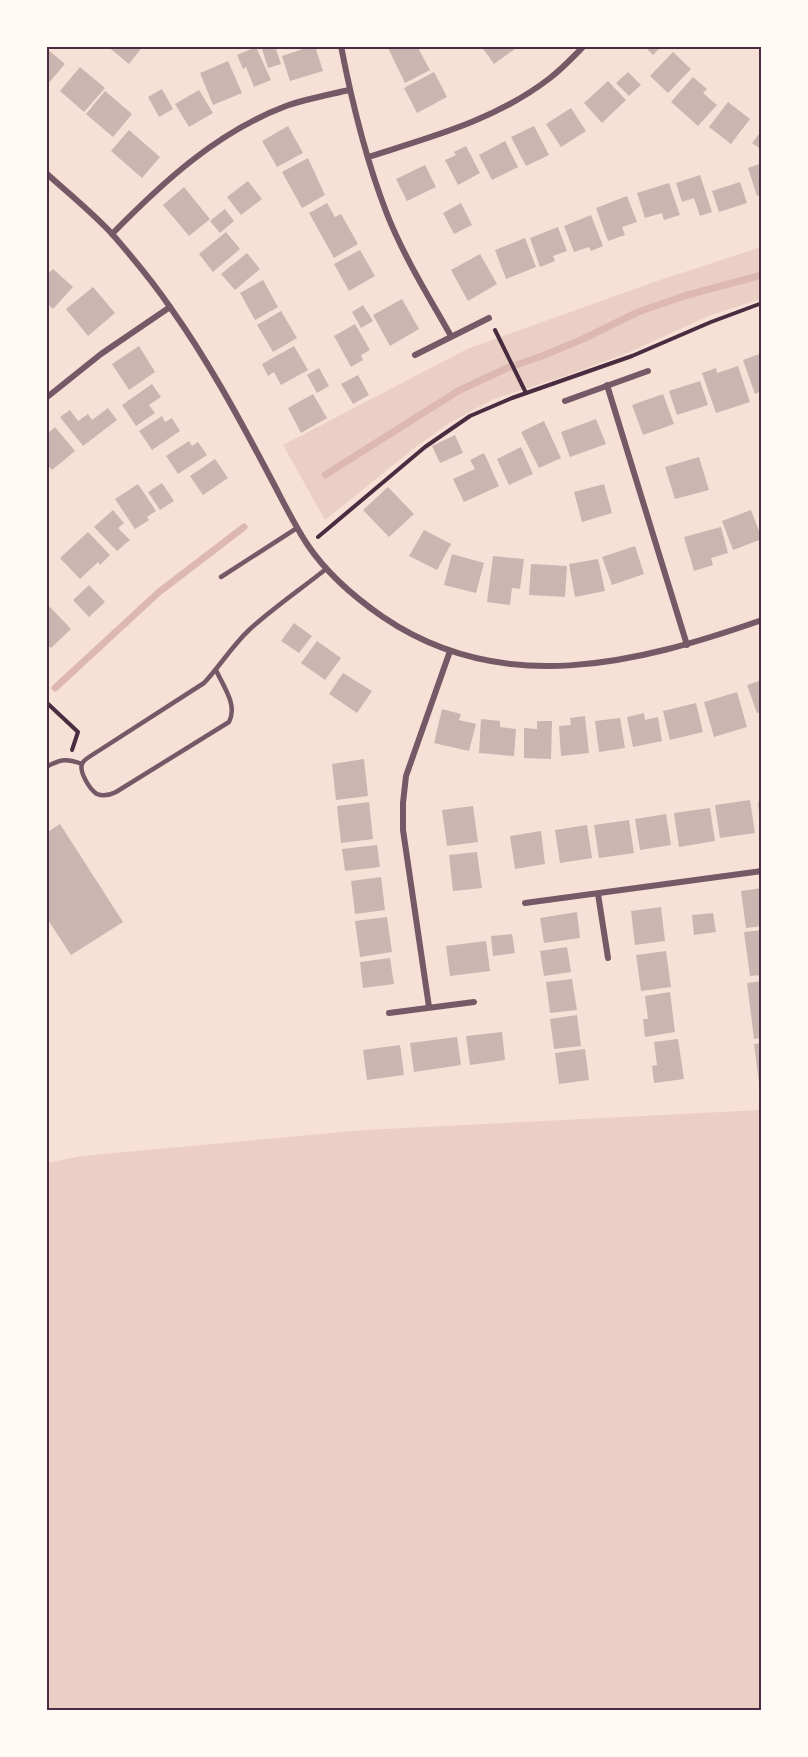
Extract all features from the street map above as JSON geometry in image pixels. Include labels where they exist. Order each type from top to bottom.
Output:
[{"type":"street","points":[[341,46],[349,90],[368,157],[392,225],[451,336]]},
{"type":"street","points":[[368,157],[488,116],[550,78],[584,46]]},
{"type":"street","points":[[112,234],[138,207],[194,158],[225,136],[258,118],[287,106],[349,90]]},
{"type":"street","points":[[46,173],[112,234],[170,306],[206,362],[297,528],[326,569],[358,598],[393,624],[450,651],[485,661],[525,666],[560,666],[596,664],[687,645],[762,620]]},
{"type":"street","points":[[46,398],[101,354],[170,306]]},
{"type":"street","points":[[415,355],[489,318]]},
{"type":"street","points":[[565,401],[648,371]]},
{"type":"street","points":[[607,385],[687,645]]},
{"type":"street","points":[[429,1007],[403,830],[403,802],[406,776],[450,651]]},
{"type":"street","points":[[525,903],[762,871]]},
{"type":"street","points":[[598,894],[608,958]]},
{"type":"street","points":[[389,1012],[474,1002]]},
{"type":"lane","points":[[221,578],[297,528]]},
{"type":"lane","points":[[216,670],[232,707],[233,715],[229,722],[116,792],[107,796],[93,791],[82,772],[82,764],[88,757],[204,683],[234,644],[251,628],[326,569]]},
{"type":"lane","points":[[46,767],[69,758],[82,764]]},
{"type":"path","points":[[309,546],[425,447],[470,416],[632,356],[762,303]]},
{"type":"path","points":[[489,318],[527,393]]},
{"type":"path","points":[[46,702],[78,732],[69,758]]},
{"type":"shaded area","points":[[761,247],[761,299],[711,315],[627,353],[494,399],[451,422],[413,449],[325,520],[283,445],[467,349],[657,281]]},
{"type":"shaded area","points":[[761,1110],[761,1710],[47,1710],[47,1163],[81,1156],[364,1130]]},
{"type":"building","points":[[107,46],[143,46],[129,64]]},
{"type":"building","points":[[275,46],[281,64],[268,68],[262,49]]},
{"type":"building","points":[[315,46],[323,71],[290,81],[282,56]]},
{"type":"building","points":[[387,46],[417,46],[430,70],[405,83]]},
{"type":"building","points":[[481,46],[519,46],[494,64]]},
{"type":"building","points":[[644,46],[662,46],[653,55]]},
{"type":"building","points":[[256,47],[271,80],[254,87],[246,67],[243,69],[237,55]]},
{"type":"building","points":[[46,48],[65,64],[46,86]]},
{"type":"building","points":[[673,52],[691,69],[668,93],[650,76]]},
{"type":"building","points":[[228,61],[242,93],[213,105],[200,73]]},
{"type":"building","points":[[80,67],[105,88],[84,112],[60,91]]},
{"type":"building","points":[[434,72],[447,97],[417,113],[404,88]]},
{"type":"building","points":[[628,72],[641,85],[629,96],[616,83]]},
{"type":"building","points":[[693,77],[707,89],[703,93],[717,105],[698,126],[671,102]]},
{"type":"building","points":[[608,81],[626,100],[602,123],[584,103]]},
{"type":"building","points":[[162,89],[173,109],[159,117],[148,97]]},
{"type":"building","points":[[199,90],[213,113],[189,127],[175,104]]},
{"type":"building","points":[[105,91],[132,114],[113,137],[86,114]]},
{"type":"building","points":[[728,102],[750,119],[731,144],[709,127]]},
{"type":"building","points":[[571,108],[586,131],[561,147],[546,124]]},
{"type":"building","points":[[288,126],[303,153],[277,167],[262,141]]},
{"type":"building","points":[[534,126],[549,155],[526,166],[511,137]]},
{"type":"building","points":[[129,130],[160,157],[142,178],[111,151]]},
{"type":"building","points":[[762,130],[762,150],[752,143]]},
{"type":"building","points":[[505,141],[518,167],[492,180],[479,155]]},
{"type":"building","points":[[466,146],[480,173],[458,185],[445,160],[456,155],[454,152]]},
{"type":"building","points":[[308,158],[325,195],[302,208],[282,172]]},
{"type":"building","points":[[762,163],[762,194],[757,196],[748,168]]},
{"type":"building","points":[[425,165],[436,187],[407,201],[396,179]]},
{"type":"building","points":[[700,175],[712,212],[700,216],[694,198],[682,202],[676,183]]},
{"type":"building","points":[[248,181],[262,199],[241,215],[227,197]]},
{"type":"building","points":[[740,182],[747,203],[719,212],[712,191]]},
{"type":"building","points":[[669,183],[680,215],[664,220],[662,213],[645,218],[637,193]]},
{"type":"building","points":[[184,187],[210,219],[189,236],[163,205]]},
{"type":"building","points":[[627,196],[637,222],[622,227],[625,235],[608,241],[596,208]]},
{"type":"building","points":[[327,203],[335,217],[341,214],[358,244],[334,258],[309,213]]},
{"type":"building","points":[[461,203],[472,225],[454,234],[443,213]]},
{"type":"building","points":[[225,209],[234,221],[220,233],[210,221]]},
{"type":"building","points":[[591,215],[603,246],[591,251],[589,247],[574,252],[564,226]]},
{"type":"building","points":[[558,227],[567,251],[553,256],[555,261],[540,267],[530,238]]},
{"type":"building","points":[[226,232],[240,249],[213,272],[199,254]]},
{"type":"building","points":[[525,238],[536,267],[506,279],[495,250]]},
{"type":"building","points":[[360,250],[375,276],[349,291],[334,264]]},
{"type":"building","points":[[247,253],[260,269],[235,290],[221,274]]},
{"type":"building","points":[[480,254],[497,284],[468,301],[451,270]]},
{"type":"building","points":[[53,269],[73,287],[53,309],[46,303],[46,275]]},
{"type":"building","points":[[263,280],[278,307],[255,320],[240,293]]},
{"type":"building","points":[[93,287],[115,313],[88,336],[66,309]]},
{"type":"building","points":[[402,299],[419,329],[390,346],[373,315]]},
{"type":"building","points":[[363,305],[373,321],[361,328],[352,312]]},
{"type":"building","points":[[281,311],[297,338],[273,352],[257,325]]},
{"type":"building","points":[[355,324],[370,350],[361,355],[363,360],[351,367],[334,336]]},
{"type":"building","points":[[139,346],[155,372],[129,390],[112,364]]},
{"type":"building","points":[[294,346],[308,370],[281,385],[274,372],[268,376],[262,364]]},
{"type":"building","points":[[762,353],[762,391],[755,394],[743,360]]},
{"type":"building","points":[[738,366],[750,402],[716,413],[702,373],[716,368],[717,373]]},
{"type":"building","points":[[319,368],[329,386],[317,393],[307,375]]},
{"type":"building","points":[[358,375],[369,395],[353,404],[341,384]]},
{"type":"building","points":[[700,381],[708,405],[677,415],[669,391]]},
{"type":"building","points":[[152,384],[161,397],[149,405],[155,413],[136,426],[122,405]]},
{"type":"building","points":[[313,394],[327,418],[301,433],[288,408]]},
{"type":"building","points":[[663,394],[674,424],[643,435],[632,405]]},
{"type":"building","points":[[108,408],[117,420],[83,446],[60,417],[70,410],[78,421],[88,414],[92,420]]},
{"type":"building","points":[[162,416],[165,422],[172,418],[180,431],[152,450],[139,431]]},
{"type":"building","points":[[596,419],[606,444],[570,457],[561,432]]},
{"type":"building","points":[[544,421],[561,458],[539,468],[521,432]]},
{"type":"building","points":[[55,427],[75,451],[52,470],[46,464],[46,435]]},
{"type":"building","points":[[455,435],[463,453],[440,463],[432,446]]},
{"type":"building","points":[[189,441],[192,446],[198,442],[207,455],[178,474],[166,456]]},
{"type":"building","points":[[521,447],[533,474],[509,485],[497,459]]},
{"type":"building","points":[[484,453],[499,486],[464,502],[453,479],[475,469],[470,460]]},
{"type":"building","points":[[699,457],[709,490],[675,499],[665,467]]},
{"type":"building","points":[[215,459],[228,478],[203,495],[190,476]]},
{"type":"building","points":[[162,483],[174,501],[160,510],[148,492]]},
{"type":"building","points":[[138,484],[156,511],[147,517],[149,520],[135,529],[115,499]]},
{"type":"building","points":[[604,484],[612,513],[582,522],[574,492]]},
{"type":"building","points":[[388,487],[414,514],[389,537],[363,510]]},
{"type":"building","points":[[113,510],[124,523],[118,528],[130,540],[117,551],[94,527]]},
{"type":"building","points":[[751,510],[762,539],[733,550],[722,521]]},
{"type":"building","points":[[721,527],[728,553],[711,558],[713,565],[694,571],[684,537]]},
{"type":"building","points":[[424,530],[451,544],[437,570],[409,556]]},
{"type":"building","points":[[88,532],[110,555],[100,565],[98,562],[80,579],[60,558]]},
{"type":"building","points":[[635,546],[644,574],[612,585],[602,557]]},
{"type":"building","points":[[452,554],[484,563],[476,593],[444,585]]},
{"type":"building","points":[[493,556],[524,559],[520,589],[512,588],[510,605],[487,602]]},
{"type":"building","points":[[598,559],[605,591],[575,597],[569,564]]},
{"type":"building","points":[[531,564],[567,566],[565,597],[529,595]]},
{"type":"building","points":[[89,585],[105,602],[89,617],[73,600]]},
{"type":"building","points":[[50,607],[71,629],[51,648],[46,644],[46,611]]},
{"type":"building","points":[[294,623],[312,636],[299,653],[281,641]]},
{"type":"building","points":[[317,641],[341,658],[325,680],[301,663]]},
{"type":"building","points":[[343,673],[372,691],[357,713],[329,694]]},
{"type":"building","points":[[762,680],[762,712],[757,713],[747,685]]},
{"type":"building","points":[[737,692],[747,727],[714,737],[704,702]]},
{"type":"building","points":[[696,703],[703,732],[670,740],[663,711]]},
{"type":"building","points":[[442,709],[461,714],[459,720],[476,724],[469,751],[434,743]]},
{"type":"building","points":[[644,713],[645,720],[658,717],[662,741],[633,747],[627,717]]},
{"type":"building","points":[[585,716],[589,753],[561,756],[559,726],[571,725],[570,718]]},
{"type":"building","points":[[620,718],[625,748],[599,752],[595,721]]},
{"type":"building","points":[[481,719],[500,721],[500,727],[516,729],[514,756],[479,753]]},
{"type":"building","points":[[537,721],[552,721],[551,759],[524,758],[524,728],[537,729]]},
{"type":"building","points":[[364,759],[368,796],[336,800],[332,764]]},
{"type":"building","points":[[750,800],[755,833],[720,838],[715,805]]},
{"type":"building","points":[[369,802],[373,839],[341,843],[337,806]]},
{"type":"building","points":[[762,802],[762,819],[760,819],[758,803]]},
{"type":"building","points":[[473,806],[478,842],[447,846],[442,810]]},
{"type":"building","points":[[710,808],[715,841],[679,847],[674,813]]},
{"type":"building","points":[[666,814],[671,845],[640,850],[635,819]]},
{"type":"building","points":[[629,820],[634,853],[599,858],[594,825]]},
{"type":"building","points":[[60,824],[123,922],[71,955],[46,917],[46,833]]},
{"type":"building","points":[[587,825],[592,858],[560,863],[555,830]]},
{"type":"building","points":[[541,831],[545,864],[515,869],[510,836]]},
{"type":"building","points":[[377,845],[380,867],[345,871],[342,849]]},
{"type":"building","points":[[477,852],[482,888],[453,891],[449,855]]},
{"type":"building","points":[[381,877],[385,910],[355,914],[351,881]]},
{"type":"building","points":[[762,888],[762,926],[746,928],[741,891]]},
{"type":"building","points":[[661,907],[665,941],[635,945],[631,911]]},
{"type":"building","points":[[577,912],[580,938],[544,943],[540,918]]},
{"type":"building","points":[[713,913],[716,932],[694,935],[692,915]]},
{"type":"building","points":[[387,917],[392,952],[360,957],[355,921]]},
{"type":"building","points":[[762,930],[762,975],[750,976],[744,932]]},
{"type":"building","points":[[512,934],[515,953],[493,956],[491,936]]},
{"type":"building","points":[[486,941],[490,971],[450,976],[446,946]]},
{"type":"building","points":[[567,947],[571,972],[544,976],[540,951]]},
{"type":"building","points":[[666,951],[671,987],[641,991],[636,955]]},
{"type":"building","points":[[390,958],[394,984],[363,988],[360,962]]},
{"type":"building","points":[[572,979],[577,1010],[550,1013],[546,982]]},
{"type":"building","points":[[762,981],[762,1038],[754,1039],[747,983]]},
{"type":"building","points":[[670,992],[675,1032],[645,1037],[643,1019],[648,1019],[645,996]]},
{"type":"building","points":[[577,1015],[581,1046],[554,1049],[550,1019]]},
{"type":"building","points":[[502,1032],[505,1060],[470,1065],[466,1036]]},
{"type":"building","points":[[457,1037],[461,1065],[414,1072],[410,1043]]},
{"type":"building","points":[[678,1039],[684,1079],[654,1083],[652,1066],[657,1065],[654,1042]]},
{"type":"building","points":[[762,1043],[762,1083],[759,1083],[754,1044]]},
{"type":"building","points":[[400,1045],[404,1075],[367,1080],[363,1050]]},
{"type":"building","points":[[585,1049],[589,1080],[559,1084],[555,1053]]},
{"type":"waterway","points":[[325,475],[458,391],[507,368],[583,339],[638,312],[684,296],[762,275]]},
{"type":"waterway","points":[[55,688],[159,592],[244,527]]}]
